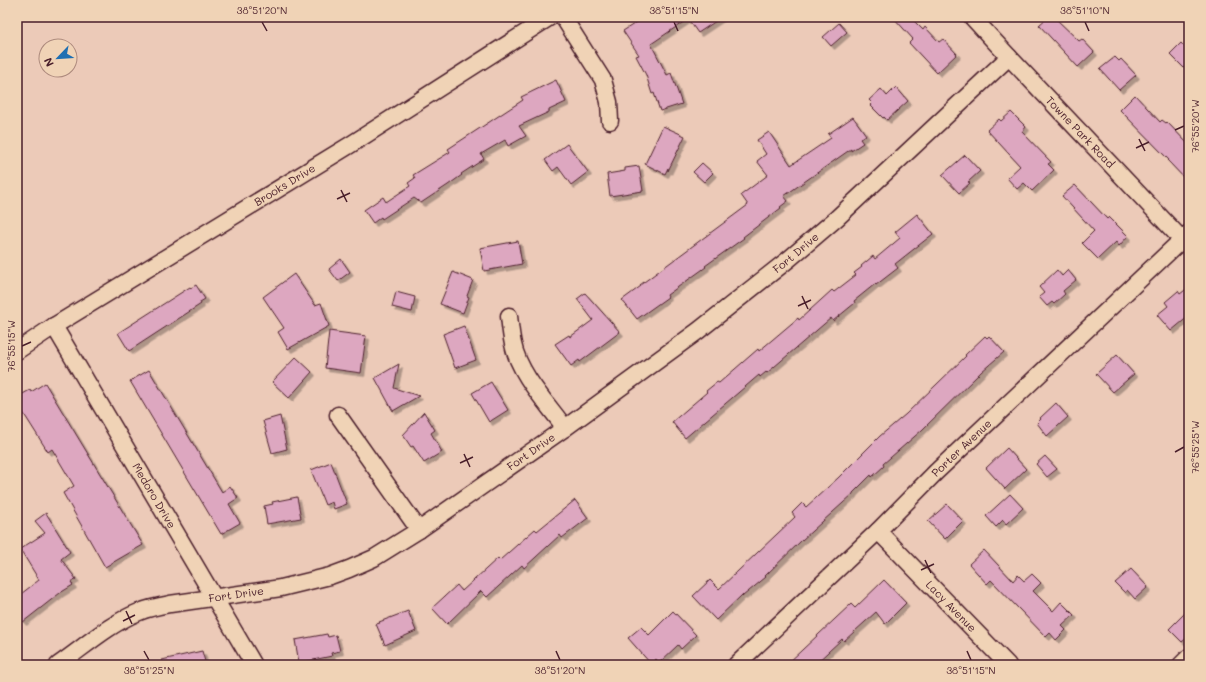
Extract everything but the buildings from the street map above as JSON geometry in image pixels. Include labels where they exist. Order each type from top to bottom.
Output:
[{"type":"street","name":"Brooks Drive","points":[[17,351],[54,326],[350,145],[550,17]]},
{"type":"street","points":[[563,17],[603,80],[609,102],[610,121]]},
{"type":"street","name":"Towne Park Road","points":[[972,17],[1187,240]]},
{"type":"street","name":"Fort Drive","points":[[58,665],[121,621],[139,612],[158,606],[281,588],[330,576],[374,558],[419,530],[565,428],[698,331],[789,259],[848,208],[1009,57]]},
{"type":"street","name":"Porter Avenue","points":[[736,665],[878,531],[936,472],[1187,240]]},
{"type":"street","name":"Fort Drive","points":[[509,316],[513,345],[521,365],[565,428]]},
{"type":"street","name":"Medoro Drive","points":[[54,326],[254,665]]},
{"type":"street","points":[[338,415],[419,530]]},
{"type":"street","name":"Lacy Avenue","points":[[878,531],[1008,665]]},
{"type":"street","points":[[1181,665],[1189,657]]}]
